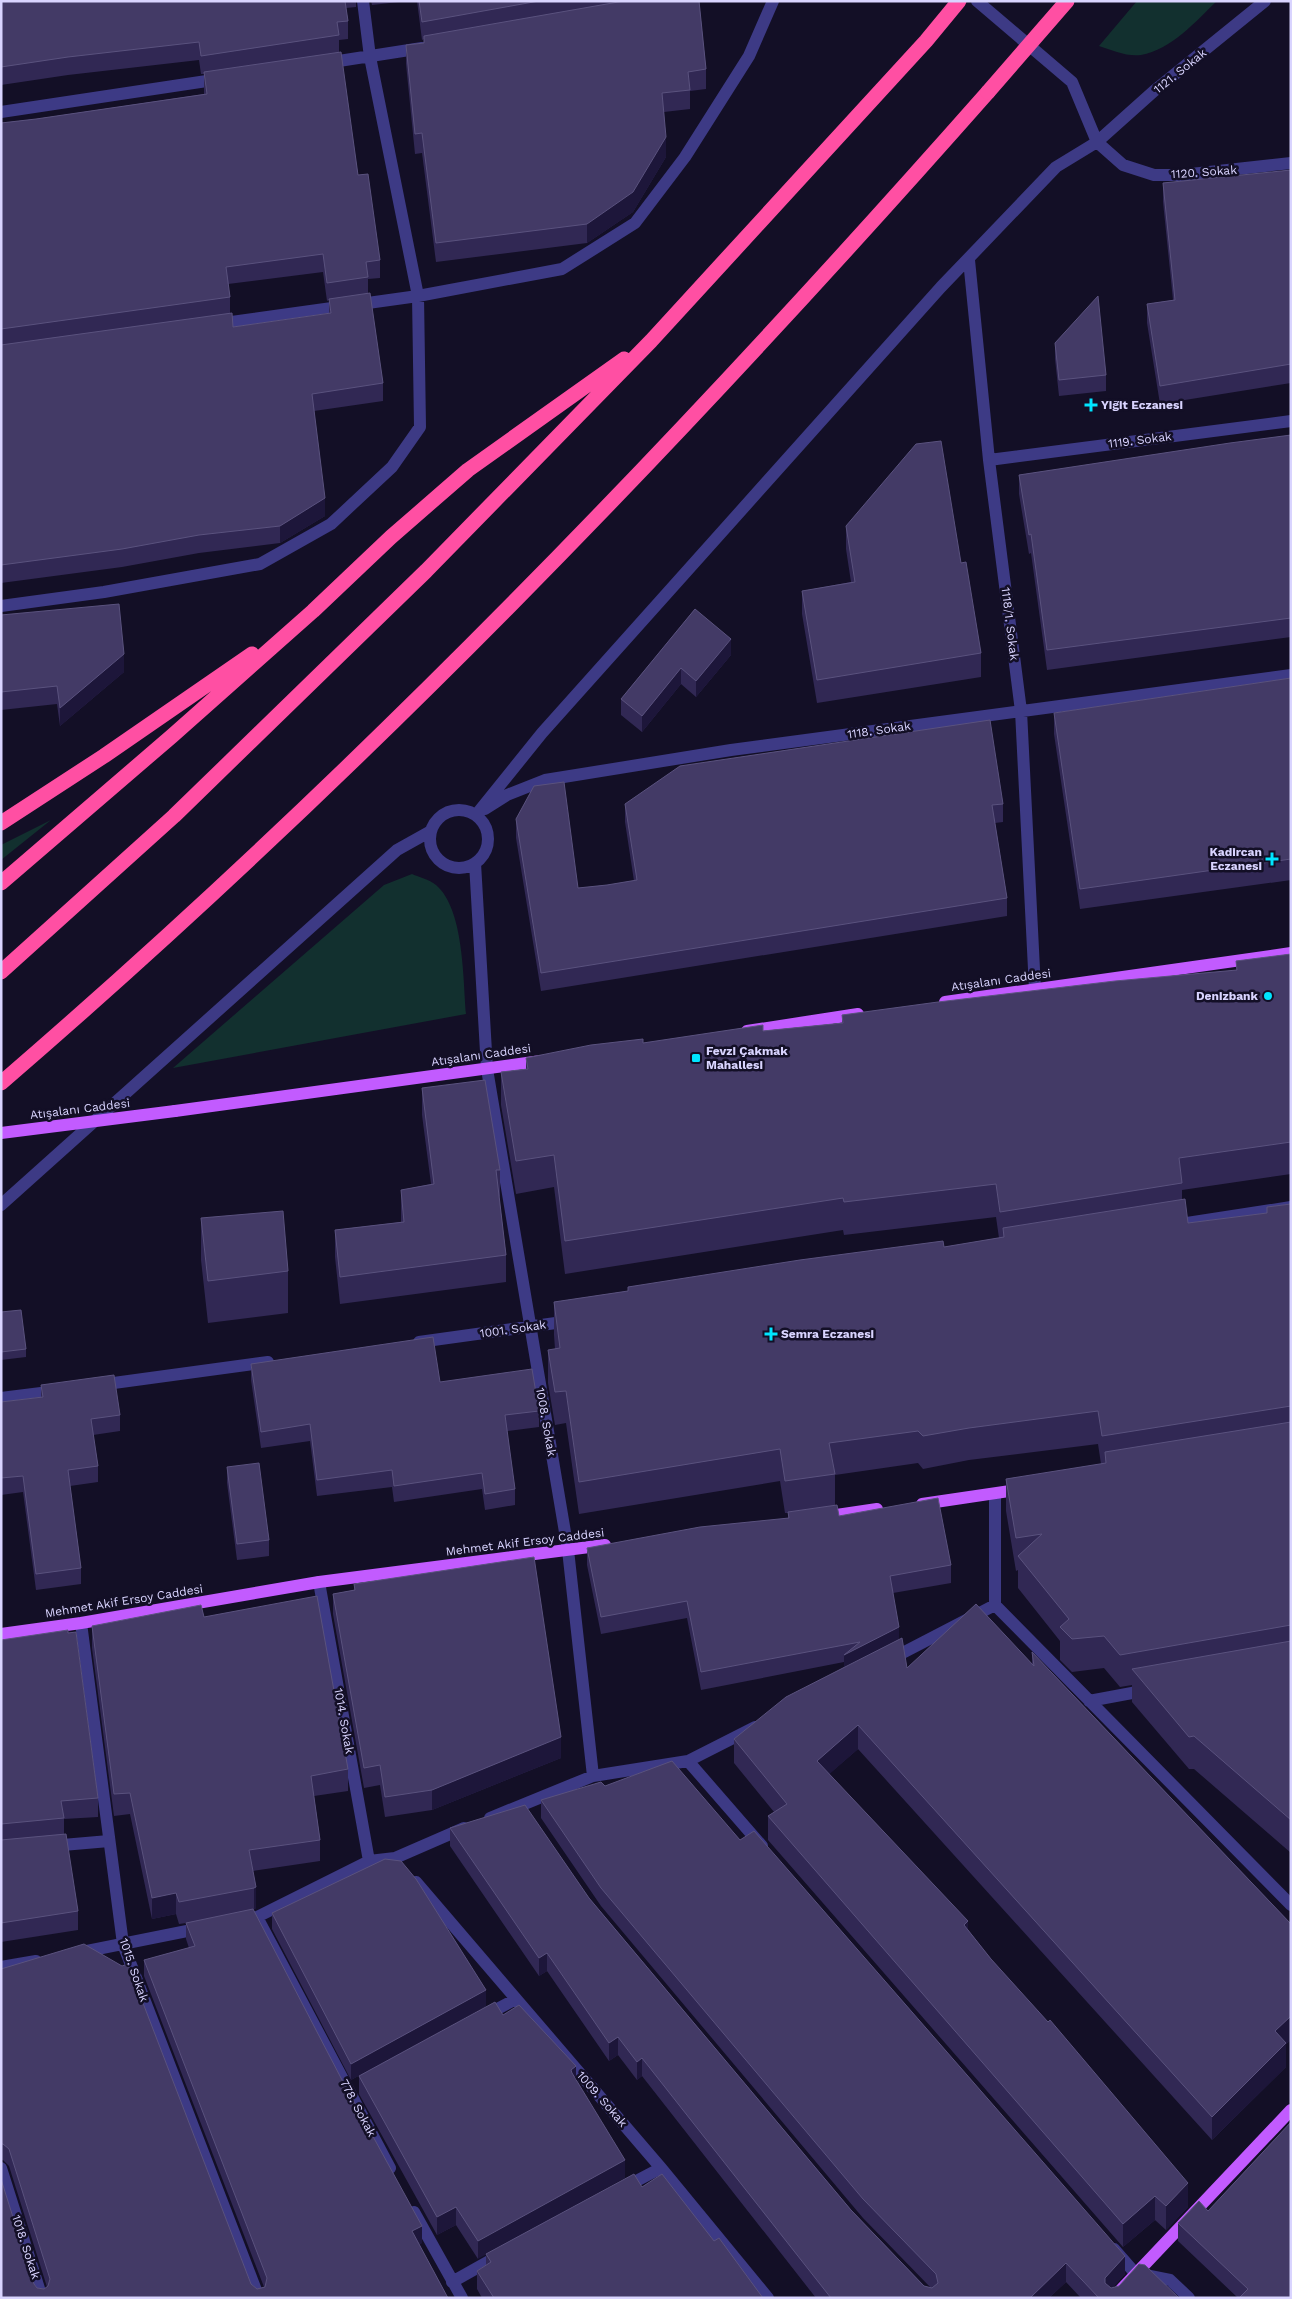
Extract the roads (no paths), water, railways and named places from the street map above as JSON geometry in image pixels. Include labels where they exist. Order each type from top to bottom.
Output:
[{"type":"highway","points":[[1,972],[174,816],[328,669],[544,453],[650,341],[926,41],[959,1]]},
{"type":"highway","points":[[1,1084],[70,1023],[407,711],[589,528],[855,243],[1067,1]]},
{"type":"highway","points":[[1,883],[313,611],[391,537],[468,470],[650,341]]},
{"type":"highway","points":[[1,823],[153,723],[313,611]]},
{"type":"main road","name":"Atışalanı Caddesi","points":[[937,1003],[1291,953]]},
{"type":"main road","points":[[732,1033],[868,1013]]},
{"type":"main road","name":"Atışalanı Caddesi","points":[[1,1133],[556,1058]]},
{"type":"main road","points":[[908,1506],[1034,1488]]},
{"type":"main road","points":[[811,1518],[888,1508]]},
{"type":"main road","name":"Mehmet Akif Ersoy Caddesi","points":[[1,1634],[81,1624],[319,1582],[617,1544]]},
{"type":"main road","points":[[1113,2298],[1289,2115]]},
{"type":"street","points":[[1,606],[104,592],[260,564],[331,524],[392,467],[420,427],[418,296],[370,57],[363,1]]},
{"type":"street","points":[[205,326],[418,296],[562,269],[635,223],[685,157],[744,64],[773,1]]},
{"type":"street","points":[[977,1],[1072,82],[1097,142]]},
{"type":"street","name":"1121. Sokak","points":[[476,815],[542,733],[941,286],[1056,167],[1097,142],[1154,92],[1265,1]]},
{"type":"street","points":[[311,66],[438,45]]},
{"type":"street","points":[[1,112],[234,77]]},
{"type":"street","name":"1120. Sokak","points":[[1097,142],[1124,165],[1154,175],[1215,173],[1291,163]]},
{"type":"street","name":"1118/1. Sokak","points":[[968,260],[989,460],[1021,711],[1034,988]]},
{"type":"street","name":"1119. Sokak","points":[[989,460],[1291,421]]},
{"type":"street","name":"1118. Sokak","points":[[476,815],[507,795],[544,780],[731,750],[1291,676]]},
{"type":"street","points":[[466,810],[476,815],[482,820],[488,839],[486,848],[475,863],[457,868],[440,861],[430,844],[431,831],[438,818],[446,812],[466,810]]},
{"type":"street","points":[[1,1205],[397,850],[431,831]]},
{"type":"street","name":"1008. Sokak","points":[[475,863],[488,1068],[529,1327],[568,1550],[593,1776]]},
{"type":"street","points":[[1174,1225],[1291,1207]]},
{"type":"street","name":"1001. Sokak","points":[[402,1344],[578,1319]]},
{"type":"street","points":[[89,1386],[285,1360]]},
{"type":"street","points":[[1,1398],[70,1389]]},
{"type":"street","points":[[995,1494],[995,1605],[1291,1905]]},
{"type":"street","name":"1014. Sokak","points":[[319,1582],[369,1861]]},
{"type":"street","points":[[880,1664],[995,1605]]},
{"type":"street","name":"1015. Sokak","points":[[81,1624],[123,1944],[259,2298]]},
{"type":"street","points":[[1089,1701],[1156,1689]]},
{"type":"street","points":[[67,1955],[257,1917],[369,1861],[401,1865],[593,1776],[688,1761],[767,1721]]},
{"type":"street","points":[[688,1761],[772,1857]]},
{"type":"street","points":[[40,1847],[109,1841]]},
{"type":"street","name":"1009. Sokak","points":[[401,1865],[661,2168],[768,2298]]},
{"type":"street","name":"778. Sokak","points":[[257,1917],[352,2088],[395,2178]]},
{"type":"street","points":[[1,1967],[48,1958]]},
{"type":"street","points":[[474,2022],[516,1999]]},
{"type":"street","name":"1018. Sokak","points":[[1,2168],[42,2298]]},
{"type":"street","points":[[609,2196],[661,2168]]},
{"type":"street","points":[[410,2204],[462,2298]]},
{"type":"street","points":[[1103,2236],[1135,2273],[1170,2280],[1189,2298]]},
{"type":"street","points":[[452,2282],[513,2248]]},
{"type":"place","name":"Yiğit Eczanesi","points":[[1091,405]]},
{"type":"place","name":"Kadircan Eczanesi","points":[[1272,859]]},
{"type":"place","name":"Denizbank","points":[[1268,996]]},
{"type":"place","name":"Fevzi Çakmak Mahallesi","points":[[696,1058]]},
{"type":"place","name":"Semra Eczanesi","points":[[771,1334]]}]
